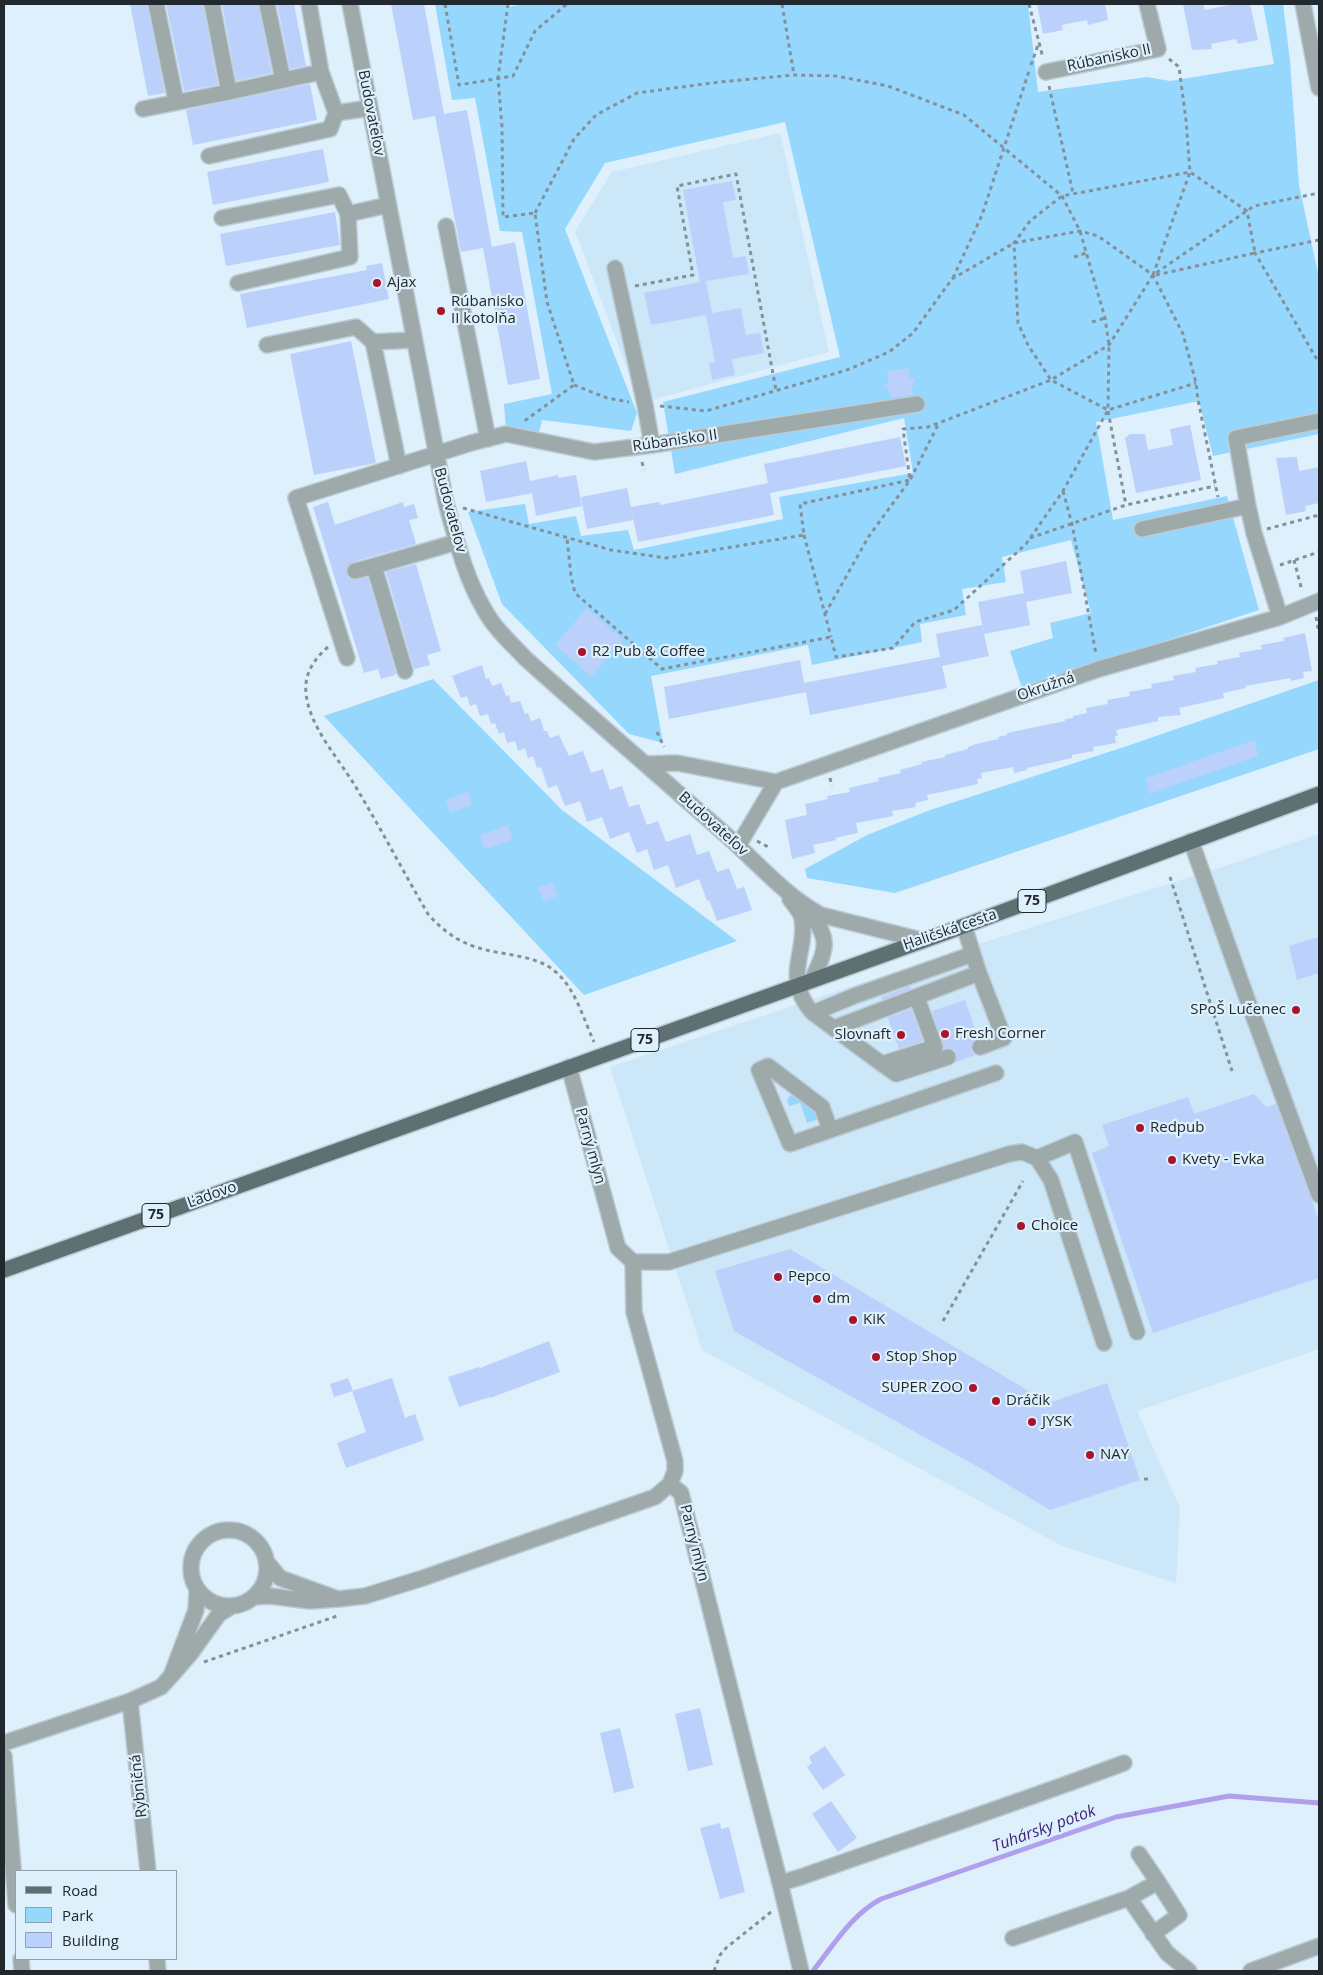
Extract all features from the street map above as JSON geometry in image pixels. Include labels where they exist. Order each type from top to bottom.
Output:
[{"type":"main road","name":"Haličská cesta","points":[[600,1056],[964,926],[1319,794]]},
{"type":"main road","name":"75","points":[[569,1067],[600,1056]]},
{"type":"main road","name":"Ľadovo","points":[[4,1270],[569,1067]]},
{"type":"street","points":[[156,4],[176,101]]},
{"type":"street","points":[[212,4],[230,92]]},
{"type":"street","points":[[267,4],[282,80]]},
{"type":"street","points":[[209,156],[330,129],[336,113],[321,72],[309,4]]},
{"type":"street","name":"Budovateľov","points":[[350,4],[446,503],[456,542],[484,609],[499,630],[526,659],[738,846],[783,889],[807,908],[821,915],[921,940]]},
{"type":"street","name":"Rúbanisko II","points":[[1046,72],[1158,49],[1147,4]]},
{"type":"street","points":[[1303,4],[1319,88]]},
{"type":"street","points":[[143,108],[230,92],[321,72]]},
{"type":"street","points":[[336,113],[370,108]]},
{"type":"street","points":[[222,218],[339,195],[348,214],[350,257],[238,283]]},
{"type":"street","points":[[348,214],[388,205]]},
{"type":"street","points":[[446,226],[488,440]]},
{"type":"street","points":[[615,268],[652,445]]},
{"type":"street","points":[[268,345],[356,326],[373,342],[399,466]]},
{"type":"street","points":[[373,342],[414,340]]},
{"type":"street","name":"Rúbanisko II","points":[[340,637],[296,498],[471,442],[488,440],[506,434],[594,452],[652,445],[917,404]]},
{"type":"street","points":[[1280,617],[1254,533],[1236,438],[1319,421]]},
{"type":"street","points":[[1142,529],[1248,506]]},
{"type":"street","points":[[355,571],[456,542]]},
{"type":"street","points":[[374,566],[405,671]]},
{"type":"street","name":"Okružná","points":[[776,782],[1099,669],[1280,617],[1313,604]]},
{"type":"street","points":[[340,637],[347,658]]},
{"type":"street","points":[[645,764],[677,763],[776,782],[738,846]]},
{"type":"street","points":[[1191,841],[1319,1196]]},
{"type":"street","name":"Budovateľov","points":[[783,889],[802,918],[802,937],[796,971],[797,985]]},
{"type":"street","name":"Budovateľov","points":[[807,908],[822,929],[826,947],[812,980]]},
{"type":"street","points":[[964,926],[979,973],[1004,1038],[980,1046]]},
{"type":"street","points":[[813,1013],[854,996],[974,954]]},
{"type":"street","points":[[834,1028],[979,973]]},
{"type":"street","points":[[797,985],[808,1008],[813,1013],[896,1074],[948,1058]]},
{"type":"street","points":[[882,1064],[935,1047],[917,998]]},
{"type":"street","points":[[830,1130],[822,1107],[768,1066],[759,1070],[790,1144],[996,1074]]},
{"type":"street","name":"Parný mlyn","points":[[569,1067],[618,1248],[633,1262]]},
{"type":"street","points":[[1037,1158],[1075,1142],[1137,1332]]},
{"type":"street","points":[[253,1597],[270,1596],[310,1601],[365,1596],[432,1575],[655,1497],[670,1484],[675,1471],[675,1461],[634,1312],[633,1262],[668,1262],[1008,1154],[1022,1152],[1037,1158],[1051,1180],[1104,1343]]},
{"type":"street","name":"Parný mlyn","points":[[670,1484],[681,1493],[800,1969]]},
{"type":"street","points":[[4,1744],[130,1700],[161,1687],[191,1653],[219,1614],[232,1606],[246,1602],[253,1597],[264,1583],[267,1574],[266,1561],[261,1547],[248,1534],[230,1530],[212,1534],[197,1546],[191,1564],[193,1582],[197,1590],[212,1602],[232,1606]]},
{"type":"street","points":[[266,1561],[280,1578],[338,1599]]},
{"type":"street","points":[[171,1676],[196,1610],[197,1590]]},
{"type":"street","name":"Rybničná","points":[[130,1700],[148,1870]]},
{"type":"street","points":[[4,1756],[15,1893]]},
{"type":"street","points":[[780,1883],[1124,1763]]},
{"type":"street","points":[[1140,1854],[1179,1915],[1153,1934]]},
{"type":"street","points":[[1013,1938],[1130,1898],[1158,1882]]},
{"type":"street","points":[[1130,1898],[1153,1934],[1168,1953],[1189,1971]]},
{"type":"street","points":[[1251,1971],[1273,1967],[1319,1948]]},
{"type":"path","points":[[445,4],[460,84],[513,76],[535,31],[568,4]]},
{"type":"path","points":[[508,4],[498,78],[502,127],[503,217],[535,213]]},
{"type":"path","points":[[782,4],[794,75]]},
{"type":"path","points":[[1030,4],[1074,193]]},
{"type":"path","points":[[1039,42],[1003,147],[982,215],[952,279],[913,332],[889,352],[847,370],[706,410],[645,405],[606,398],[574,385],[547,302],[535,213],[574,139],[596,115],[637,93],[719,82],[794,75],[836,76],[888,86],[964,115],[1003,147],[1062,196],[1080,231],[1105,318],[1108,344],[1108,410],[1126,505]]},
{"type":"path","points":[[910,480],[903,429],[928,426],[1051,380],[1108,344],[1153,275],[1190,172],[1179,68],[1158,49]]},
{"type":"path","points":[[1108,410],[1051,380],[1028,345],[1018,323],[1014,243],[1030,221],[1062,196],[1074,193],[1190,172],[1247,211],[1255,253],[1319,362]]},
{"type":"path","points":[[620,289],[693,275],[676,186],[736,174],[776,390]]},
{"type":"path","points":[[1153,275],[1254,206],[1319,193]]},
{"type":"path","points":[[952,279],[1014,243],[1080,231],[1098,236],[1153,275],[1183,334],[1196,383],[1215,486],[1222,512]]},
{"type":"path","points":[[1153,275],[1319,240]]},
{"type":"path","points":[[1074,257],[1086,253]]},
{"type":"path","points":[[1092,322],[1105,318]]},
{"type":"path","points":[[910,480],[800,504],[804,535],[836,657],[893,648],[915,622],[954,610],[1030,538],[1063,492],[1108,410],[1196,383]]},
{"type":"path","points":[[506,434],[574,385]]},
{"type":"path","points":[[825,614],[869,536],[910,480],[939,422]]},
{"type":"path","points":[[1030,538],[1126,505],[1215,486]]},
{"type":"path","points":[[1063,492],[1072,524],[1099,669]]},
{"type":"path","points":[[446,503],[611,550],[666,558],[804,535]]},
{"type":"path","points":[[1254,533],[1319,515]]},
{"type":"path","points":[[567,538],[571,576],[575,593],[662,669],[831,637]]},
{"type":"path","points":[[1265,569],[1319,552]]},
{"type":"path","points":[[1294,560],[1313,604]]},
{"type":"path","points":[[340,637],[314,662],[308,675],[306,693],[311,713],[330,751],[353,782],[428,914],[442,929],[462,942],[479,948],[531,959],[549,967],[559,975],[569,989],[600,1056]]},
{"type":"path","points":[[1170,877],[1232,1071]]},
{"type":"path","points":[[943,1321],[1023,1181]]},
{"type":"path","points":[[201,1663],[341,1615]]},
{"type":"path","points":[[714,1971],[720,1955],[734,1940],[770,1913],[785,1905]]},
{"type":"shaded area","points":[[780,133],[829,352],[640,403],[575,231],[612,172]]},
{"type":"shaded area","points":[[1319,834],[1319,1349],[1137,1411],[1180,1508],[1176,1583],[1062,1546],[702,1350],[610,1067],[966,948],[1225,866]]},
{"type":"green space","points":[[435,4],[507,4],[507,7],[526,4],[1028,4],[1038,92],[1147,77],[1170,81],[1274,64],[1263,4],[1283,4],[1290,61],[1299,185],[1319,278],[1319,434],[1213,456],[1199,401],[1096,422],[1113,520],[1227,496],[1259,610],[1022,688],[1010,651],[1053,638],[1050,623],[1091,613],[1071,540],[1002,557],[1006,582],[962,589],[966,615],[920,624],[922,642],[812,665],[808,645],[651,676],[663,743],[629,734],[502,604],[468,512],[525,504],[529,524],[576,516],[581,536],[628,530],[634,550],[783,519],[779,497],[913,473],[904,418],[675,474],[663,402],[840,357],[785,122],[605,163],[565,229],[637,413],[631,431],[542,420],[539,433],[506,429],[504,404],[552,394],[522,232],[500,231],[475,98],[452,100]]},
{"type":"green space","points":[[433,679],[562,810],[737,941],[584,995],[324,716]]},
{"type":"green space","points":[[1319,680],[1319,749],[895,893],[807,878],[805,869],[867,835],[930,810],[1124,747]]},
{"type":"green space","points":[[791,1095],[815,1111],[819,1119],[807,1123],[800,1103],[789,1106],[787,1099]]},
{"type":"building","points":[[130,4],[147,4],[165,93],[148,96]]},
{"type":"building","points":[[166,4],[203,4],[218,85],[184,91]]},
{"type":"building","points":[[222,4],[258,4],[272,73],[236,81]]},
{"type":"building","points":[[277,4],[294,4],[306,66],[290,69]]},
{"type":"building","points":[[391,4],[424,4],[444,114],[467,110],[492,247],[515,242],[540,379],[508,385],[483,248],[461,252],[435,116],[413,120]]},
{"type":"building","points":[[1037,4],[1105,4],[1108,20],[1088,25],[1087,20],[1062,25],[1063,30],[1043,34]]},
{"type":"building","points":[[1183,4],[1203,4],[1205,10],[1234,4],[1250,4],[1258,40],[1238,44],[1236,39],[1211,44],[1212,49],[1192,50]]},
{"type":"building","points":[[310,84],[317,120],[193,145],[186,110]]},
{"type":"building","points":[[323,149],[329,182],[213,205],[207,172]]},
{"type":"building","points":[[732,181],[736,200],[723,202],[733,258],[746,256],[749,274],[706,281],[712,313],[741,308],[746,335],[760,333],[764,353],[732,359],[735,375],[712,380],[709,363],[715,362],[706,315],[651,325],[644,293],[700,282],[683,190]]},
{"type":"building","points":[[335,212],[340,245],[226,266],[220,234]]},
{"type":"building","points":[[382,263],[389,299],[247,328],[240,294],[367,270],[366,266]]},
{"type":"building","points":[[351,341],[376,463],[314,475],[290,354]]},
{"type":"building","points":[[908,368],[910,379],[916,378],[912,388],[913,395],[892,398],[891,393],[883,384],[889,383],[887,372]]},
{"type":"building","points":[[1190,425],[1201,480],[1136,493],[1125,438],[1130,434],[1145,434],[1148,450],[1173,445],[1170,429]]},
{"type":"building","points":[[900,437],[906,466],[770,493],[774,515],[638,542],[631,509],[633,520],[587,529],[581,497],[627,488],[631,507],[659,502],[660,505],[768,483],[764,464]]},
{"type":"building","points":[[1297,457],[1299,471],[1319,467],[1319,503],[1305,506],[1306,511],[1286,515],[1276,458]]},
{"type":"building","points":[[526,461],[530,481],[558,475],[558,478],[576,475],[582,506],[536,516],[532,493],[486,502],[480,471]]},
{"type":"building","points":[[328,502],[335,525],[403,502],[404,507],[414,504],[418,518],[409,520],[416,544],[353,562],[346,569],[348,577],[352,580],[368,577],[395,675],[381,679],[378,669],[364,673],[313,507]]},
{"type":"building","points":[[1066,561],[1072,593],[1026,602],[1030,625],[984,634],[978,602],[1024,593],[1020,571]]},
{"type":"building","points":[[416,564],[441,651],[427,655],[430,665],[414,669],[386,572]]},
{"type":"building","points":[[587,608],[623,640],[591,677],[555,645]]},
{"type":"building","points":[[982,625],[989,656],[942,666],[947,688],[810,715],[806,692],[669,719],[664,687],[800,660],[804,683],[940,657],[936,634]]},
{"type":"building","points":[[1305,633],[1312,671],[1303,672],[1304,678],[1291,681],[1291,678],[1245,686],[1246,688],[1223,693],[1224,698],[1179,708],[1181,715],[1158,717],[1158,721],[1116,730],[1118,736],[1115,736],[1116,743],[1093,747],[1094,751],[1072,755],[1072,758],[1027,768],[1027,770],[1014,773],[1013,767],[981,773],[982,778],[977,779],[978,784],[927,795],[928,800],[915,803],[916,807],[892,811],[893,816],[856,823],[858,833],[813,845],[815,853],[792,859],[785,820],[807,815],[805,804],[828,799],[827,796],[850,792],[849,788],[879,781],[878,778],[901,773],[900,770],[922,764],[921,762],[945,757],[945,755],[968,749],[968,747],[976,744],[998,739],[998,737],[1007,735],[1007,733],[1065,721],[1065,719],[1073,718],[1073,716],[1087,713],[1086,708],[1108,704],[1107,700],[1130,696],[1129,692],[1152,688],[1151,684],[1174,680],[1173,676],[1196,672],[1195,668],[1218,664],[1217,661],[1240,657],[1239,653],[1262,649],[1261,645],[1284,641],[1283,638]]},
{"type":"building","points":[[482,665],[486,679],[489,678],[492,686],[501,683],[506,696],[509,695],[511,703],[520,701],[525,714],[528,713],[531,721],[540,718],[544,731],[547,731],[550,738],[559,735],[569,756],[583,751],[591,773],[603,769],[610,790],[622,786],[629,807],[639,804],[647,825],[658,821],[666,842],[690,834],[697,855],[709,851],[717,872],[729,868],[737,889],[744,887],[752,910],[717,921],[699,879],[676,888],[668,865],[654,870],[647,849],[637,853],[629,832],[610,839],[602,817],[587,822],[580,801],[565,806],[557,785],[548,788],[541,767],[537,768],[533,756],[528,758],[525,748],[518,751],[515,741],[507,743],[504,732],[499,734],[495,723],[491,724],[488,714],[480,716],[476,704],[470,706],[467,696],[461,698],[452,676]]},
{"type":"building","points":[[1255,740],[1258,756],[1149,794],[1146,778]]},
{"type":"building","points":[[468,792],[472,805],[450,813],[446,800]]},
{"type":"building","points":[[508,825],[513,840],[485,849],[480,835]]},
{"type":"building","points":[[553,882],[558,896],[543,901],[538,887]]},
{"type":"building","points":[[1319,937],[1319,973],[1297,980],[1289,946]]},
{"type":"building","points":[[910,986],[911,989],[882,1000],[881,997]]},
{"type":"building","points":[[965,1000],[978,1038],[973,1041],[971,1046],[971,1051],[975,1055],[956,1062],[957,1055],[955,1050],[944,1048],[932,1011]]},
{"type":"building","points":[[911,1009],[923,1041],[899,1049],[888,1018]]},
{"type":"building","points":[[1254,1094],[1266,1107],[1276,1104],[1312,1201],[1319,1222],[1319,1278],[1153,1333],[1092,1153],[1109,1146],[1102,1125],[1188,1097],[1194,1114]]},
{"type":"building","name":"Stop Shop","points":[[790,1249],[1049,1403],[1107,1383],[1140,1480],[1050,1510],[987,1472],[734,1331],[715,1271]]},
{"type":"building","points":[[549,1341],[560,1372],[490,1398],[459,1407],[448,1377],[480,1368]]},
{"type":"building","points":[[348,1378],[353,1391],[334,1397],[330,1384]]},
{"type":"building","points":[[392,1378],[405,1418],[415,1414],[424,1440],[346,1468],[337,1443],[366,1432],[352,1391]]},
{"type":"building","points":[[700,1708],[713,1765],[688,1771],[675,1714]]},
{"type":"building","points":[[620,1728],[634,1788],[614,1793],[600,1733]]},
{"type":"building","points":[[825,1746],[845,1775],[823,1790],[807,1767],[812,1763],[809,1757]]},
{"type":"building","points":[[831,1801],[857,1838],[838,1852],[812,1814]]},
{"type":"building","points":[[720,1823],[721,1829],[729,1827],[745,1892],[720,1899],[700,1828]]},
{"type":"waterway","name":"Tuhársky potok","points":[[813,1971],[852,1922],[871,1905],[881,1899],[1116,1817],[1229,1796],[1319,1803]]},
{"type":"place","name":"Ajax","points":[[377,283]]},
{"type":"place","name":"Rúbanisko II kotolňa","points":[[441,311]]},
{"type":"place","name":"R2 Pub & Coffee","points":[[582,652]]},
{"type":"place","name":"SPoŠ Lučenec","points":[[1296,1010]]},
{"type":"place","name":"Fresh Corner","points":[[945,1034]]},
{"type":"place","name":"Slovnaft","points":[[901,1035]]},
{"type":"place","name":"Redpub","points":[[1140,1128]]},
{"type":"place","name":"Kvety - Evka","points":[[1172,1160]]},
{"type":"place","name":"Choice","points":[[1021,1226]]},
{"type":"place","name":"Pepco","points":[[778,1277]]},
{"type":"place","name":"dm","points":[[817,1299]]},
{"type":"place","name":"KiK","points":[[853,1320]]},
{"type":"place","name":"Stop Shop","points":[[876,1357]]},
{"type":"place","name":"SUPER ZOO","points":[[973,1388]]},
{"type":"place","name":"Dráčik","points":[[996,1401]]},
{"type":"place","name":"JYSK","points":[[1032,1422]]},
{"type":"place","name":"NAY","points":[[1090,1455]]}]
